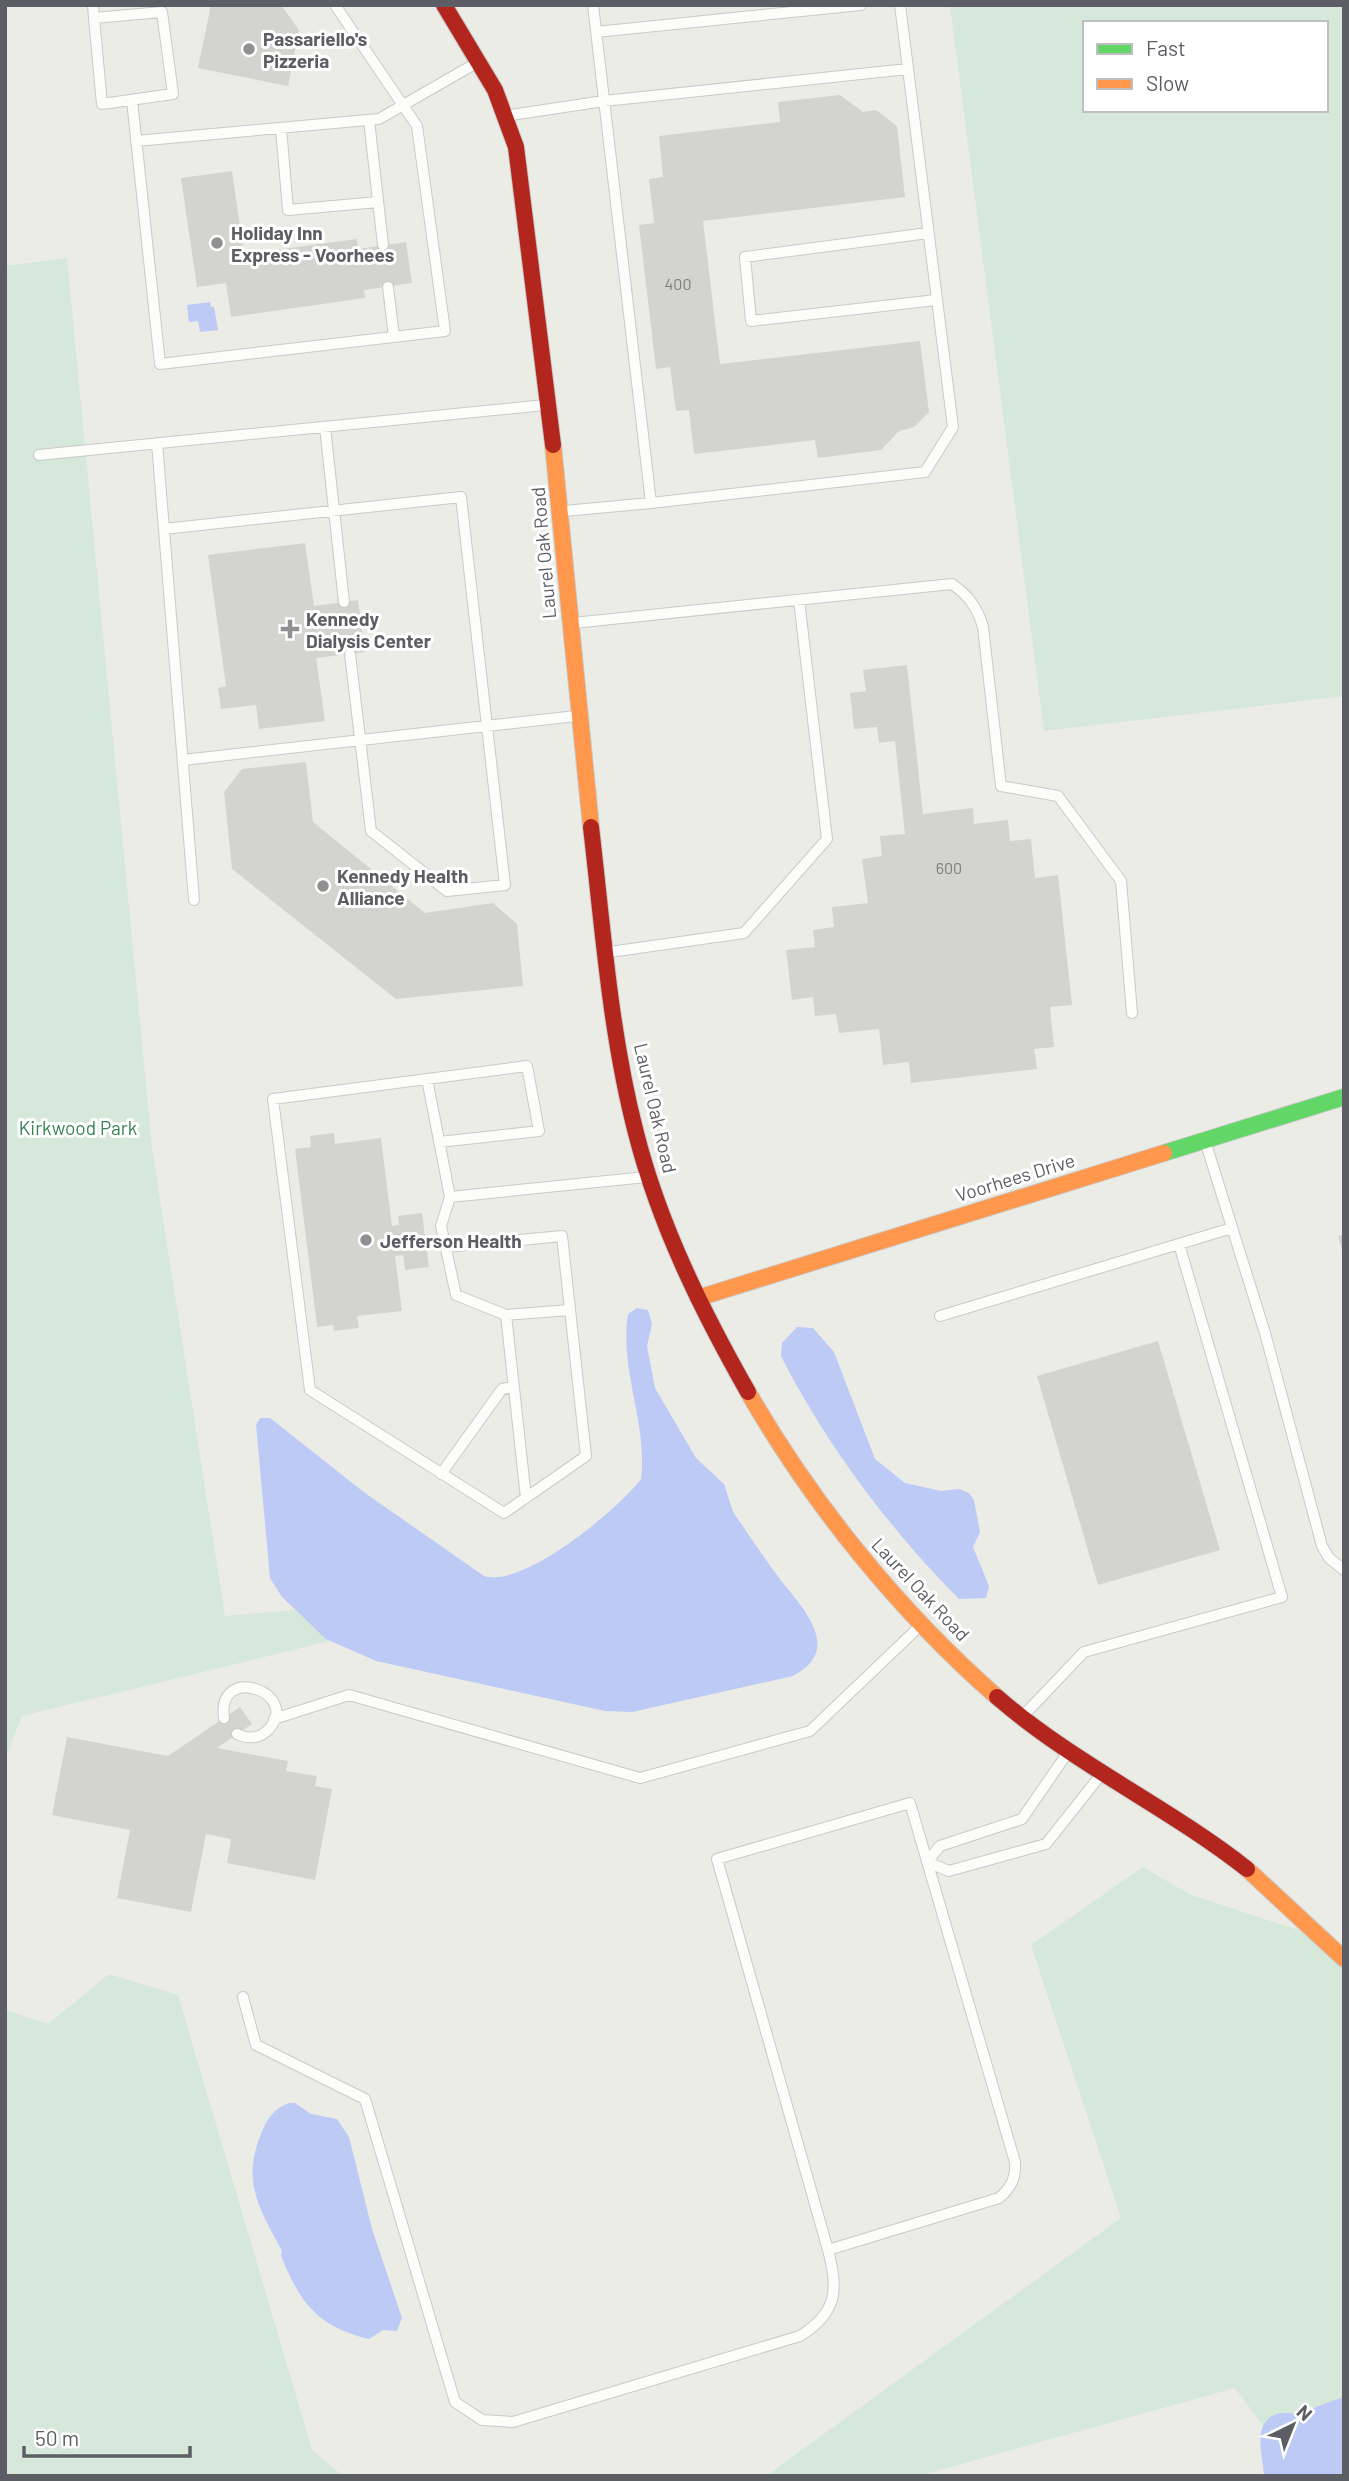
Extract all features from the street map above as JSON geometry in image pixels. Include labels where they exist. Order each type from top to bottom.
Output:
[{"type":"street","name":"Laurel Oak Road","points":[[444,5],[480,61],[508,116],[516,147],[548,404],[579,716],[621,1068],[649,1177],[698,1298],[723,1351],[763,1420],[815,1498],[866,1563],[922,1624],[975,1678],[1021,1718],[1068,1752],[1186,1825],[1255,1875],[1310,1923],[1344,1959]]},
{"type":"street","name":"Voorhees Drive","points":[[698,1298],[1344,1097]]},
{"type":"lane","points":[[93,5],[94,18],[102,104],[173,94],[162,12],[94,18]]},
{"type":"lane","points":[[132,100],[160,364],[445,331],[417,125],[335,5]]},
{"type":"lane","points":[[593,5],[652,503]]},
{"type":"lane","points":[[596,32],[861,5]]},
{"type":"lane","points":[[560,512],[925,472],[953,427],[900,5]]},
{"type":"lane","points":[[136,141],[379,119],[480,61]]},
{"type":"lane","points":[[508,116],[604,101],[908,69]]},
{"type":"lane","points":[[369,120],[383,245]]},
{"type":"lane","points":[[281,128],[288,210],[378,202]]},
{"type":"lane","points":[[928,233],[745,257],[751,321],[936,300]]},
{"type":"lane","points":[[388,287],[394,337]]},
{"type":"lane","points":[[39,455],[548,404]]},
{"type":"lane","points":[[325,427],[344,602]]},
{"type":"lane","points":[[157,443],[194,900]]},
{"type":"lane","points":[[164,529],[461,497],[505,885],[447,891],[371,831],[350,654]]},
{"type":"lane","points":[[570,624],[952,584],[967,595],[978,610],[984,627],[1001,786],[1058,796],[1121,881],[1132,1013]]},
{"type":"lane","points":[[607,953],[744,933],[827,839],[799,600]]},
{"type":"lane","points":[[183,760],[579,716]]},
{"type":"lane","points":[[439,1142],[540,1131],[527,1066],[273,1100],[310,1390],[504,1513],[586,1456],[562,1236],[446,1247]]},
{"type":"lane","points":[[427,1079],[450,1197],[441,1226],[456,1295],[506,1315],[570,1310]]},
{"type":"lane","points":[[1205,1140],[1265,1333],[1322,1546],[1329,1558],[1344,1570]]},
{"type":"lane","points":[[450,1197],[649,1177]]},
{"type":"lane","points":[[940,1316],[1232,1228]]},
{"type":"lane","points":[[1021,1718],[1084,1653],[1282,1597],[1179,1244]]},
{"type":"lane","points":[[506,1315],[526,1498]]},
{"type":"lane","points":[[441,1474],[502,1390],[513,1387]]},
{"type":"lane","points":[[274,1719],[349,1695],[640,1779],[810,1731],[922,1624]]},
{"type":"lane","points":[[224,1718],[226,1699],[235,1690],[247,1686],[260,1688],[270,1696],[275,1707],[274,1719],[268,1730],[257,1737],[237,1734]]},
{"type":"lane","points":[[927,1861],[940,1846],[1022,1819],[1068,1752]]},
{"type":"lane","points":[[927,1861],[949,1871],[1046,1844],[1102,1773]]},
{"type":"lane","points":[[243,1997],[256,2045],[365,2099],[455,2402],[482,2420],[513,2422],[800,2336],[816,2326],[828,2312],[834,2294],[835,2276],[717,1859],[910,1803],[1015,2162],[1013,2183],[999,2198],[828,2250]]},
{"type":"green space","points":[[950,5],[1344,5],[1344,696],[1044,731]]},
{"type":"green space","name":"Kirkwood Park","points":[[67,258],[152,1148],[225,1616],[295,1610],[330,1641],[22,1716],[5,1759],[5,266]]},
{"type":"green space","points":[[1143,1867],[1191,1895],[1344,1945],[1344,2412],[1263,2426],[1235,2388],[918,2476],[766,2476],[1121,2218],[1031,1945]]},
{"type":"green space","points":[[109,1974],[178,1995],[312,2450],[343,2476],[5,2476],[5,2010],[48,2024]]},
{"type":"water","points":[[210,302],[211,307],[214,307],[218,330],[200,332],[198,321],[189,322],[187,305]]},
{"type":"water","points":[[637,1308],[648,1310],[652,1324],[647,1346],[655,1388],[696,1458],[724,1484],[733,1512],[808,1616],[817,1641],[816,1654],[808,1665],[793,1676],[632,1712],[605,1711],[376,1661],[326,1639],[282,1597],[270,1578],[256,1425],[260,1418],[270,1418],[365,1493],[484,1576],[501,1577],[521,1571],[568,1544],[613,1509],[641,1479],[641,1438],[626,1335],[628,1314]]},
{"type":"water","points":[[797,1327],[813,1328],[834,1352],[875,1459],[905,1483],[941,1491],[959,1489],[969,1493],[974,1500],[980,1532],[973,1547],[989,1586],[986,1598],[959,1599],[909,1545],[861,1485],[798,1389],[781,1356],[782,1343]]},
{"type":"water","points":[[289,2103],[295,2103],[311,2114],[337,2119],[349,2137],[372,2229],[402,2318],[397,2331],[383,2330],[369,2339],[336,2328],[313,2311],[288,2273],[281,2256],[282,2251],[260,2208],[253,2181],[253,2167],[255,2151],[271,2115]]},
{"type":"water","points":[[1344,2397],[1344,2476],[1264,2476],[1260,2442],[1267,2420],[1277,2414],[1302,2412]]},
{"type":"building","name":"Passariello's Pizzeria","points":[[211,5],[281,5],[299,30],[288,86],[198,68]]},
{"type":"building","points":[[840,95],[863,112],[876,110],[897,126],[905,197],[703,221],[720,364],[920,341],[929,412],[914,427],[899,431],[881,450],[818,458],[815,440],[694,454],[689,410],[676,411],[670,367],[656,369],[639,225],[654,223],[649,179],[663,177],[659,136],[780,122],[778,102]]},
{"type":"building","name":"Holiday Inn Express - Voorhees","points":[[232,171],[244,254],[357,239],[358,249],[406,242],[412,283],[364,290],[365,298],[231,317],[226,283],[197,287],[181,178]]},
{"type":"building","name":"Kennedy Dialysis Center","points":[[305,543],[314,606],[358,600],[365,652],[316,658],[325,721],[259,729],[256,705],[221,709],[218,688],[226,686],[208,555]]},
{"type":"building","points":[[907,665],[923,814],[973,808],[974,824],[1008,820],[1010,841],[1031,839],[1035,878],[1058,875],[1072,1005],[1050,1007],[1054,1047],[1034,1049],[1037,1069],[911,1083],[909,1062],[883,1065],[879,1029],[839,1033],[836,1014],[815,1016],[813,997],[792,1000],[786,950],[815,947],[813,930],[834,927],[832,907],[868,903],[862,859],[882,856],[880,836],[905,834],[895,741],[879,743],[877,727],[854,729],[850,693],[866,691],[863,670]]},
{"type":"building","name":"Kennedy Health Alliance","points":[[306,762],[313,822],[425,913],[493,903],[517,924],[523,986],[396,999],[232,869],[224,792],[242,769]]},
{"type":"building","name":"Jefferson Health","points":[[334,1133],[335,1144],[381,1138],[392,1226],[399,1225],[398,1216],[422,1213],[429,1267],[405,1270],[403,1255],[395,1256],[402,1311],[357,1316],[359,1328],[334,1331],[333,1325],[317,1327],[295,1149],[311,1147],[310,1136]]},
{"type":"building","points":[[1344,1234],[1344,1253],[1343,1253],[1338,1236]]},
{"type":"building","points":[[1158,1341],[1220,1550],[1098,1585],[1037,1376]]},
{"type":"building","points":[[240,1707],[252,1724],[217,1748],[288,1761],[286,1771],[317,1776],[315,1786],[332,1789],[315,1880],[227,1863],[231,1839],[206,1834],[191,1912],[117,1898],[130,1830],[52,1815],[67,1737],[168,1756]]},
{"type":"traffic: fast","points":[[1164,1153],[1344,1097]]},
{"type":"traffic: slow","points":[[553,445],[591,827]]},
{"type":"traffic: slow","points":[[698,1298],[1164,1153]]},
{"type":"traffic: slow","points":[[748,1392],[801,1475],[860,1555],[926,1629],[997,1697]]},
{"type":"traffic: slow","points":[[1247,1869],[1344,1959]]},
{"type":"traffic: jam","points":[[444,5],[495,90],[516,147],[553,445]]},
{"type":"traffic: jam","points":[[591,827],[614,1019],[636,1133],[669,1234],[714,1330],[748,1392]]},
{"type":"traffic: jam","points":[[997,1697],[1057,1743],[1185,1825],[1247,1869]]},
{"type":"place","name":"Passariello's Pizzeria","points":[[249,49]]},
{"type":"place","name":"Holiday Inn Express - Voorhees","points":[[217,243]]},
{"type":"place","name":"Kennedy Dialysis Center","points":[[290,629]]},
{"type":"place","name":"Kennedy Health Alliance","points":[[323,886]]},
{"type":"place","name":"Jefferson Health","points":[[366,1240]]}]
